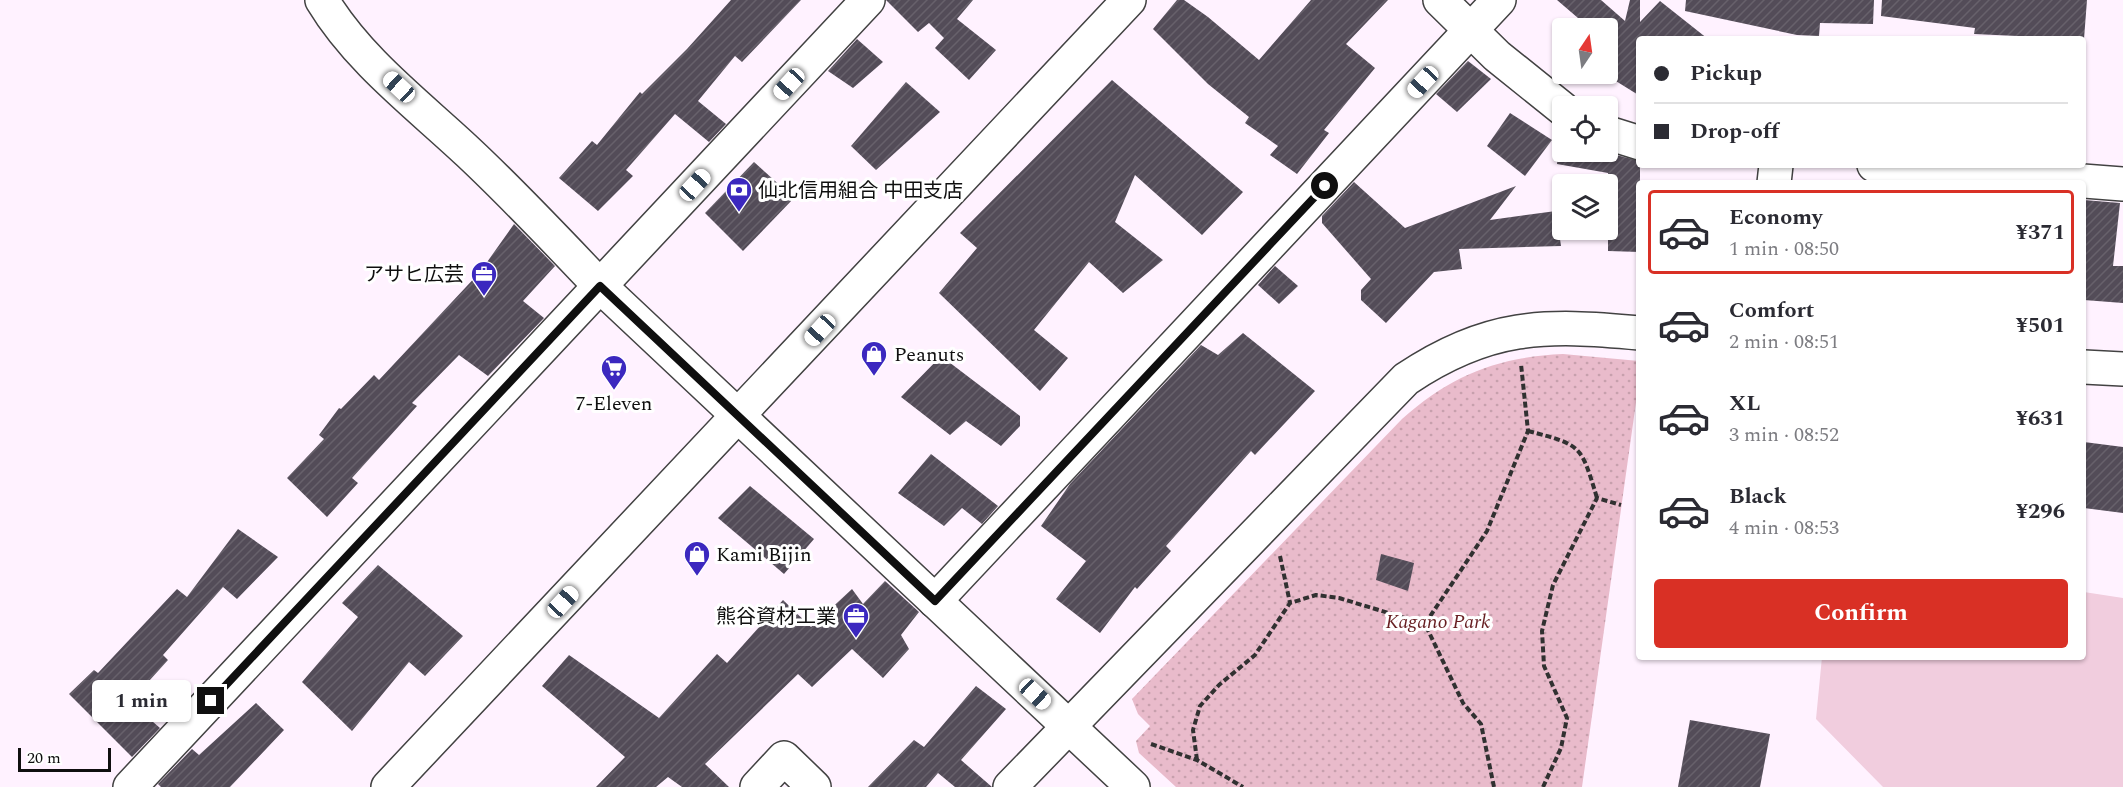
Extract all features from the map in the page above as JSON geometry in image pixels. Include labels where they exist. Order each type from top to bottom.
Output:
[{"type":"street","points":[[322,0],[333,18],[365,56],[498,180],[600,286],[1133,787]]},
{"type":"street","points":[[130,787],[868,0]]},
{"type":"street","points":[[388,787],[1129,0]]},
{"type":"street","points":[[1440,0],[1497,56],[1552,100]]},
{"type":"street","points":[[935,601],[1499,0]]},
{"type":"street","points":[[1618,136],[1636,142]]},
{"type":"street","points":[[1913,168],[2071,180]]},
{"type":"street","points":[[2086,181],[2123,184]]},
{"type":"street","points":[[1010,787],[1406,379],[1432,361],[1463,347],[1521,329],[1553,327],[1636,333]]},
{"type":"street","points":[[2086,367],[2123,369]]},
{"type":"street","points":[[757,787],[784,758],[814,787]]},
{"type":"path","points":[[1425,624],[1487,531],[1528,431],[1521,357]]},
{"type":"path","points":[[1528,431],[1567,441],[1584,456],[1597,498],[1553,585],[1542,631],[1544,666],[1567,718],[1561,748],[1543,787]]},
{"type":"path","points":[[1597,498],[1622,505]]},
{"type":"path","points":[[1280,556],[1290,603]]},
{"type":"path","points":[[1197,760],[1193,730],[1200,706],[1219,685],[1255,655],[1290,603],[1316,595],[1339,598],[1425,624],[1462,703],[1481,724],[1494,787]]},
{"type":"path","points":[[1151,744],[1197,760],[1243,787]]},
{"type":"green space","name":"Kagano Park","points":[[1563,354],[1636,361],[1636,402],[1582,787],[1176,787],[1139,753],[1136,741],[1150,726],[1138,714],[1132,699],[1402,419],[1439,391],[1476,371],[1517,359]]},
{"type":"shaded area","points":[[2086,592],[2123,598],[2123,787],[1883,787],[1816,719],[1822,660],[2086,660]]},
{"type":"building","points":[[731,0],[801,0],[742,62],[735,56],[698,101],[726,124],[709,142],[675,114],[626,170],[633,176],[598,211],[559,178],[592,141],[597,145],[640,92],[642,94],[687,49]]},
{"type":"building","points":[[886,0],[973,0],[957,19],[996,50],[969,80],[935,48],[944,38],[929,23],[918,32]]},
{"type":"building","points":[[1177,0],[1184,0],[1208,17],[1259,60],[1311,0],[1388,0],[1346,44],[1375,68],[1324,130],[1329,133],[1297,174],[1270,155],[1278,146],[1245,123],[1249,117],[1208,84],[1153,29]]},
{"type":"building","points":[[1557,0],[1601,0],[1625,21],[1630,0],[1640,0],[1640,22],[1660,1],[1704,36],[1636,36],[1636,94],[1618,82],[1618,18],[1578,18]]},
{"type":"building","points":[[1686,0],[1874,0],[1873,24],[1820,23],[1819,36],[1797,35],[1685,11]]},
{"type":"building","points":[[1882,0],[2087,0],[2084,36],[1974,34],[1975,28],[1881,16]]},
{"type":"building","points":[[857,39],[883,62],[853,88],[828,71]]},
{"type":"building","points":[[1468,61],[1491,79],[1457,112],[1436,94]]},
{"type":"building","points":[[1112,80],[1243,192],[1202,235],[1135,175],[1115,222],[1163,260],[1123,293],[1089,262],[1034,330],[1068,358],[1040,391],[939,293],[977,248],[960,233]]},
{"type":"building","points":[[906,82],[940,112],[876,170],[851,146]]},
{"type":"building","points":[[1510,113],[1552,140],[1525,176],[1487,146]]},
{"type":"building","points":[[1618,156],[1636,160],[1636,168],[1640,168],[1640,180],[1636,180],[1636,252],[1608,251],[1608,240],[1618,240],[1618,174],[1557,164],[1557,162],[1618,162]]},
{"type":"building","points":[[754,162],[794,198],[743,251],[705,213]]},
{"type":"building","points":[[1354,182],[1405,228],[1516,186],[1490,220],[1552,212],[1552,240],[1560,240],[1561,246],[1459,249],[1462,269],[1434,272],[1386,323],[1361,300],[1361,290],[1371,279],[1322,223],[1322,216]]},
{"type":"building","points":[[2086,200],[2120,203],[2113,266],[2123,266],[2123,303],[2086,300]]},
{"type":"building","points":[[514,224],[555,266],[523,301],[544,318],[488,376],[459,355],[412,403],[417,406],[352,478],[358,483],[327,517],[287,478],[324,439],[319,435],[339,408],[341,409],[374,375],[379,380],[480,272]]},
{"type":"building","points":[[1275,266],[1298,286],[1279,304],[1258,285]]},
{"type":"building","points":[[1243,333],[1315,391],[1255,455],[1251,451],[1166,546],[1171,551],[1137,589],[1135,587],[1100,633],[1056,599],[1086,561],[1041,526],[1070,484],[1201,345],[1218,355]]},
{"type":"building","points":[[941,356],[1020,416],[1020,426],[1001,446],[966,421],[950,435],[901,397]]},
{"type":"building","points":[[2086,442],[2123,447],[2123,513],[2086,508]]},
{"type":"building","points":[[931,454],[998,506],[982,524],[962,508],[944,526],[898,493]]},
{"type":"building","points":[[750,486],[814,539],[784,574],[718,518]]},
{"type":"building","points":[[238,529],[278,557],[237,599],[223,587],[163,655],[168,660],[130,702],[160,728],[132,757],[69,694],[94,670],[98,673],[177,589],[187,597]]},
{"type":"building","points":[[1381,554],[1414,563],[1408,591],[1376,580]]},
{"type":"building","points":[[378,565],[463,636],[425,676],[409,662],[352,731],[302,682],[358,617],[342,603]]},
{"type":"building","points":[[885,581],[919,612],[901,635],[909,649],[883,678],[852,649],[812,687],[798,674],[705,764],[729,787],[682,787],[668,777],[656,787],[596,787],[625,757],[542,686],[569,655],[659,718],[717,654],[727,663],[783,600],[811,627],[852,589],[863,604]]},
{"type":"building","points":[[976,686],[1006,709],[961,760],[992,787],[955,787],[938,773],[926,787],[868,787],[914,740],[924,747]]},
{"type":"building","points":[[256,703],[284,730],[230,787],[161,787],[158,784],[192,749],[199,755]]},
{"type":"building","points":[[1690,720],[1770,734],[1760,787],[1678,787]]},
{"type":"place","name":"仙北信用組合 中田支店","points":[[739,213]]},
{"type":"place","name":"アサヒ広芸","points":[[484,297]]},
{"type":"place","name":"Peanuts","points":[[874,377]]},
{"type":"place","name":"7-Eleven","points":[[614,391]]},
{"type":"place","name":"Kami Bijin","points":[[697,577]]},
{"type":"place","name":"熊谷資材工業","points":[[856,639]]},
{"type":"route","points":[[211,701],[600,286],[935,601],[1325,186]]}]
